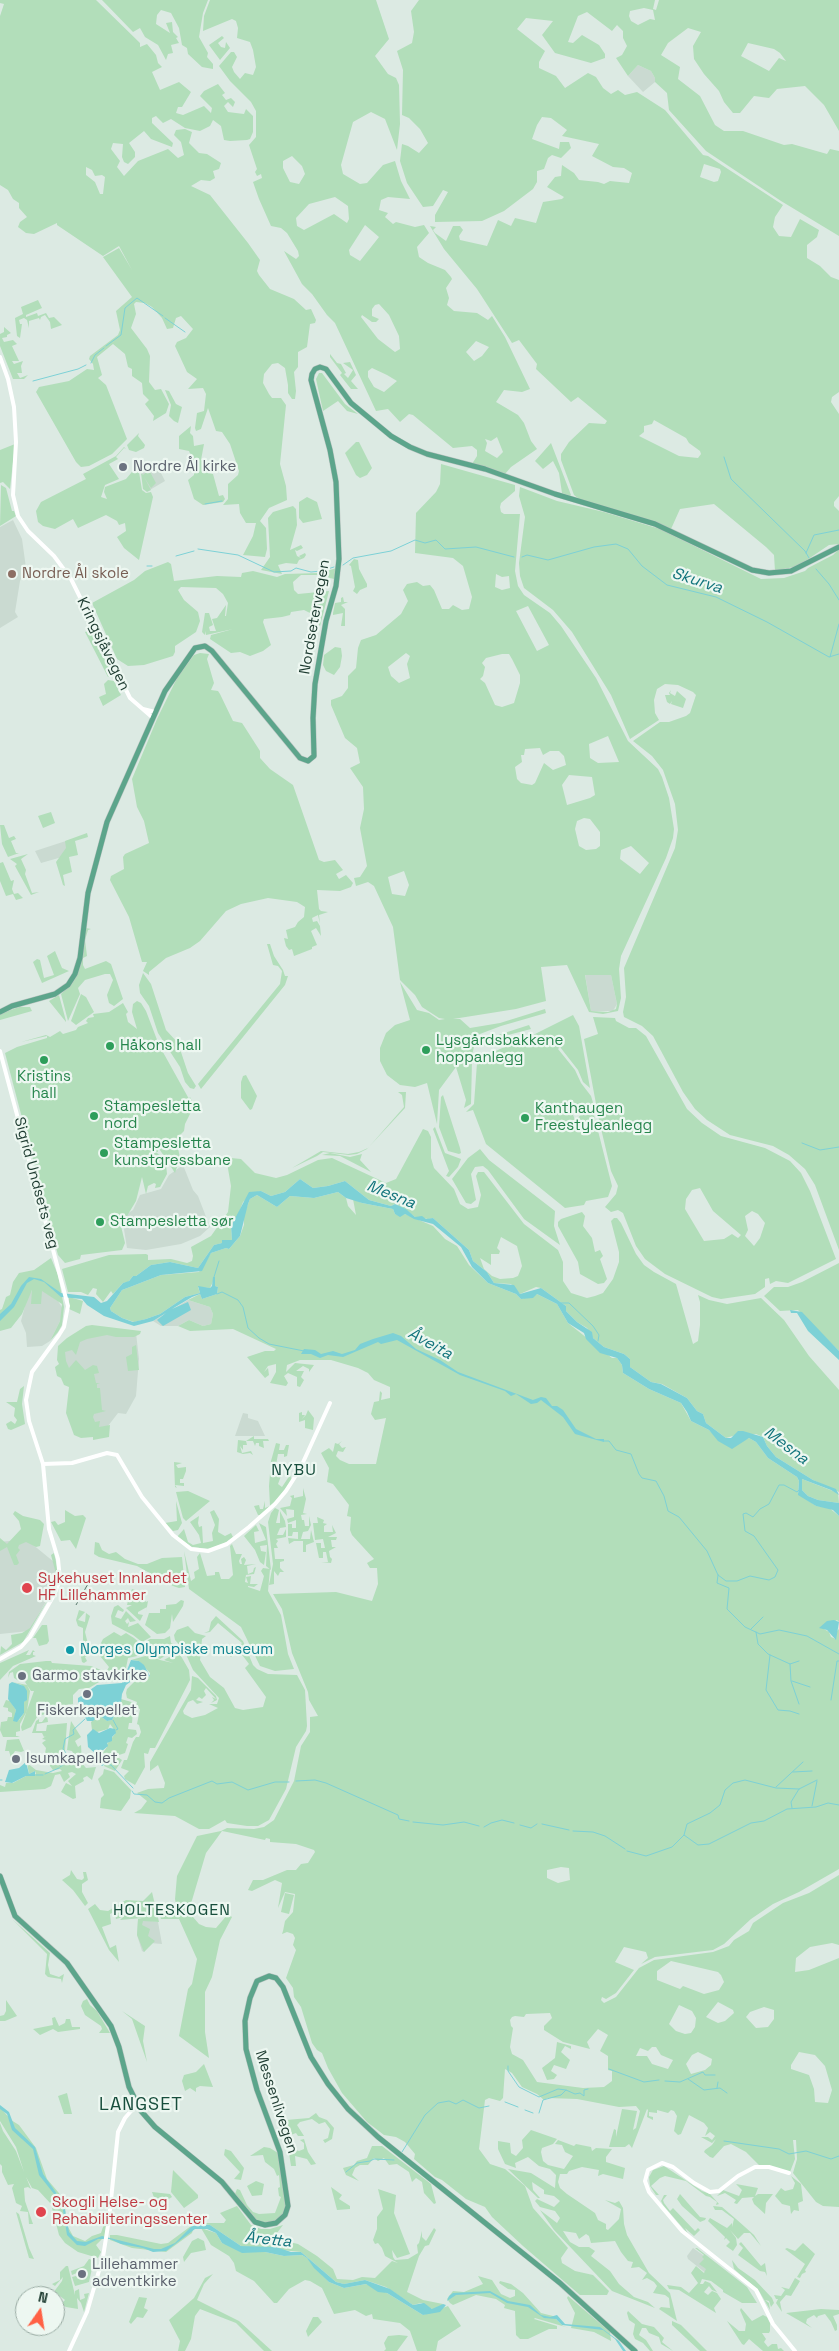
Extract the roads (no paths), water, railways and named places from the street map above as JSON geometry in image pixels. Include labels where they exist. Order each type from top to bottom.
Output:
[{"type":"main road","name":"Nordsetervegen","points":[[0,1012],[12,1006],[52,996],[65,988],[73,978],[79,964],[88,893],[102,834],[153,718],[169,685],[190,652],[197,647],[205,646],[212,651],[298,757],[308,761],[314,756],[312,718],[315,684],[323,636],[336,586],[339,564],[335,475],[312,380],[312,371],[317,368],[326,369],[341,392],[351,403],[391,436],[410,447],[427,454],[485,469],[555,494],[655,524],[752,570],[770,573],[791,571],[839,547]]},
{"type":"main road","name":"Messenlivegen","points":[[0,1876],[15,1916],[67,1963],[111,2026],[119,2046],[129,2088],[138,2106],[155,2127],[222,2182],[255,2222],[269,2225],[283,2218],[288,2206],[284,2166],[276,2137],[249,2066],[245,2039],[246,2015],[253,1988],[260,1978],[272,1976],[283,1987],[300,2035],[316,2066],[334,2093],[352,2113],[378,2137],[560,2283],[634,2351]]},
{"type":"street","name":"Kringsjåvegen","points":[[0,356],[8,380],[15,416],[13,495],[16,511],[28,531],[54,556],[71,579],[126,692],[134,704],[153,718]]},
{"type":"street","points":[[142,709],[156,712]]},
{"type":"street","name":"Sigrid Undsets veg","points":[[0,1051],[64,1286],[67,1312],[59,1336],[36,1364],[27,1386],[28,1414],[43,1464]]},
{"type":"street","points":[[0,1659],[13,1653],[26,1642],[54,1595],[60,1580],[60,1567],[49,1529],[43,1464],[72,1462],[110,1453],[121,1459],[147,1504],[180,1542],[198,1550],[215,1549],[226,1544],[249,1527],[275,1504],[286,1491],[300,1468],[330,1403]]},
{"type":"street","points":[[69,2351],[88,2312],[103,2257],[117,2139],[121,2125],[138,2106]]},
{"type":"street","points":[[789,2173],[770,2167],[755,2167],[738,2176],[719,2191],[710,2192],[698,2187],[673,2167],[662,2163],[648,2170],[645,2182],[648,2192],[682,2231],[756,2290],[773,2324],[795,2351]]},
{"type":"water","points":[[300,1179],[313,1188],[345,1181],[369,1200],[391,1206],[395,1204],[406,1209],[415,1217],[433,1218],[469,1250],[473,1261],[487,1272],[494,1283],[514,1285],[520,1294],[541,1288],[566,1306],[566,1311],[577,1322],[592,1332],[593,1338],[604,1347],[624,1354],[630,1359],[630,1367],[651,1382],[661,1384],[687,1398],[697,1411],[703,1414],[706,1423],[726,1438],[731,1438],[738,1431],[763,1437],[767,1446],[776,1457],[813,1480],[836,1489],[839,1495],[802,1479],[802,1490],[808,1496],[818,1500],[839,1503],[839,1516],[833,1510],[816,1506],[798,1495],[799,1481],[797,1477],[768,1458],[756,1442],[749,1438],[732,1449],[718,1441],[709,1430],[691,1421],[681,1403],[649,1389],[623,1373],[622,1365],[617,1358],[600,1353],[586,1339],[584,1333],[568,1323],[557,1304],[537,1294],[533,1298],[521,1299],[516,1294],[488,1283],[472,1267],[461,1247],[433,1224],[414,1219],[405,1214],[400,1217],[395,1214],[393,1209],[362,1203],[346,1198],[338,1192],[314,1198],[290,1196],[277,1207],[257,1195],[250,1199],[240,1236],[229,1249],[226,1248],[211,1253],[202,1271],[161,1275],[122,1290],[110,1308],[111,1311],[122,1318],[133,1322],[146,1319],[160,1314],[185,1297],[200,1293],[198,1286],[210,1288],[213,1277],[215,1277],[215,1286],[218,1287],[217,1294],[202,1299],[200,1294],[192,1297],[172,1309],[188,1302],[191,1310],[163,1326],[157,1320],[166,1313],[153,1321],[134,1326],[104,1316],[87,1305],[82,1299],[61,1297],[44,1282],[34,1279],[27,1283],[14,1307],[0,1321],[0,1314],[11,1304],[21,1286],[29,1277],[41,1279],[61,1293],[94,1297],[101,1303],[107,1301],[123,1283],[129,1281],[133,1276],[136,1276],[151,1265],[170,1262],[198,1268],[214,1245],[222,1243],[222,1240],[232,1240],[231,1226],[249,1192],[261,1191],[271,1196],[285,1192]]},
{"type":"water","points":[[790,1310],[802,1312],[839,1351],[839,1360],[808,1331],[797,1313],[791,1313]]},
{"type":"water","points":[[393,1333],[401,1336],[416,1349],[440,1360],[458,1372],[533,1400],[541,1397],[546,1398],[552,1406],[557,1406],[563,1410],[576,1429],[596,1439],[604,1439],[604,1442],[575,1434],[563,1417],[541,1400],[531,1404],[516,1394],[511,1396],[505,1391],[460,1375],[397,1340],[381,1344],[378,1342],[343,1357],[328,1355],[320,1358],[311,1354],[301,1354],[304,1349],[315,1350],[321,1354],[333,1351],[342,1354],[355,1350],[360,1344]]},
{"type":"water","points":[[834,1620],[839,1622],[836,1640],[827,1630],[819,1628],[827,1621]]},
{"type":"water","points":[[131,1660],[139,1661],[144,1665],[150,1676],[133,1680],[126,1685],[121,1703],[112,1720],[107,1721],[99,1715],[93,1721],[87,1721],[83,1712],[78,1708],[78,1698],[83,1695],[88,1698],[90,1690],[97,1685],[122,1683]]},
{"type":"water","points":[[12,1682],[24,1686],[27,1691],[24,1713],[17,1722],[13,1721],[16,1710],[8,1699],[9,1684]]},
{"type":"water","points":[[110,1728],[115,1729],[116,1733],[112,1737],[112,1741],[107,1743],[108,1746],[102,1751],[107,1763],[102,1766],[99,1763],[98,1756],[88,1747],[87,1735],[93,1729],[99,1733]]},
{"type":"water","points":[[26,1762],[29,1774],[35,1771],[35,1776],[26,1776],[12,1783],[5,1782],[9,1770],[19,1768]]},
{"type":"water","points":[[0,2105],[9,2112],[15,2128],[35,2147],[43,2174],[64,2204],[69,2232],[77,2241],[86,2242],[102,2236],[154,2249],[161,2249],[175,2243],[192,2226],[200,2224],[210,2225],[241,2246],[276,2247],[291,2252],[301,2252],[336,2282],[344,2284],[365,2280],[390,2289],[413,2305],[424,2303],[432,2309],[443,2304],[446,2305],[440,2312],[423,2315],[387,2293],[378,2292],[366,2284],[344,2288],[329,2282],[302,2255],[284,2256],[265,2252],[242,2253],[222,2243],[216,2233],[207,2229],[195,2229],[166,2251],[153,2252],[121,2244],[110,2239],[98,2239],[85,2246],[77,2245],[67,2235],[62,2204],[39,2175],[33,2149],[12,2130],[7,2114],[0,2109]]},
{"type":"water","points":[[490,2291],[508,2301],[530,2305],[541,2315],[550,2317],[557,2315],[565,2324],[600,2327],[619,2341],[626,2351],[623,2351],[615,2339],[603,2330],[562,2325],[556,2319],[544,2318],[528,2307],[507,2303],[490,2293],[456,2295],[447,2301],[453,2293]]},
{"type":"waterway","points":[[106,346],[121,335],[125,308],[137,298],[163,316]]},
{"type":"waterway","points":[[165,318],[185,332]]},
{"type":"waterway","points":[[91,363],[95,355],[104,348]]},
{"type":"waterway","points":[[33,381],[78,369],[86,365]]},
{"type":"waterway","points":[[724,457],[731,479],[805,551],[809,558]]},
{"type":"waterway","points":[[205,504],[222,501]]},
{"type":"waterway","points":[[806,553],[814,535],[839,530]]},
{"type":"waterway","name":"Skurva","points":[[343,565],[353,558],[391,551],[415,540],[425,543],[436,540],[445,549],[476,547],[514,557]]},
{"type":"waterway","name":"Skurva","points":[[522,557],[527,555],[548,560],[594,547],[616,544],[628,549],[642,566],[667,585],[716,597],[767,622],[829,657],[839,654]]},
{"type":"waterway","name":"Skurva","points":[[198,549],[238,555],[274,572],[291,571],[296,568],[311,572],[334,567]]},
{"type":"waterway","name":"Skurva","points":[[176,556],[194,551]]},
{"type":"waterway","name":"Skurva","points":[[147,566],[152,566]]},
{"type":"waterway","points":[[816,569],[829,584],[839,600]]},
{"type":"waterway","points":[[830,657],[839,624]]},
{"type":"waterway","points":[[802,1143],[820,1150],[839,1147]]},
{"type":"waterway","points":[[214,1277],[219,1261]]},
{"type":"waterway","name":"Åveita","points":[[217,1294],[222,1292],[238,1300],[243,1307],[248,1328],[259,1338],[269,1344],[304,1351]]},
{"type":"waterway","points":[[561,1303],[569,1303],[593,1326],[599,1335],[598,1341]]},
{"type":"waterway","points":[[604,1441],[609,1441],[616,1450],[631,1454],[642,1478],[656,1481],[664,1496],[668,1511],[679,1517],[707,1551],[718,1575],[726,1581],[737,1581],[750,1576],[769,1580],[775,1577],[778,1570],[754,1536],[745,1531],[743,1514],[746,1513],[753,1517],[760,1509],[769,1504],[779,1485],[784,1485],[797,1492],[799,1490]]},
{"type":"waterway","points":[[718,1575],[717,1583],[729,1588],[727,1609],[745,1627],[760,1634],[779,1630],[807,1636],[839,1654]]},
{"type":"waterway","points":[[751,1629],[763,1617]]},
{"type":"waterway","points":[[756,1632],[758,1644],[768,1654],[790,1664],[799,1661]]},
{"type":"waterway","points":[[770,1655],[766,1690],[778,1710],[799,1714]]},
{"type":"waterway","points":[[831,1700],[837,1661],[839,1661]]},
{"type":"waterway","points":[[790,1664],[791,1681],[799,1704]]},
{"type":"waterway","points":[[792,1681],[810,1687]]},
{"type":"waterway","points":[[66,1753],[63,1749],[65,1739],[74,1734],[73,1730],[85,1719]]},
{"type":"waterway","points":[[113,1720],[118,1729],[116,1730]]},
{"type":"waterway","points":[[60,1767],[77,1755]]},
{"type":"waterway","points":[[83,1755],[92,1758],[94,1756]]},
{"type":"waterway","points":[[776,1787],[803,1762]]},
{"type":"waterway","points":[[106,1764],[111,1765],[133,1788]]},
{"type":"waterway","points":[[45,1774],[59,1768]]},
{"type":"waterway","points":[[793,1772],[812,1771]]},
{"type":"waterway","points":[[36,1775],[43,1775]]},
{"type":"waterway","points":[[296,1781],[315,1780],[326,1783],[398,1815],[399,1819],[409,1821]]},
{"type":"waterway","points":[[684,1835],[687,1824],[710,1813],[720,1805],[725,1790],[733,1783],[745,1780],[776,1788],[799,1789]]},
{"type":"waterway","points":[[792,1808],[791,1802],[799,1789],[817,1780]]},
{"type":"waterway","points":[[132,1791],[134,1794],[147,1795],[155,1802],[162,1803],[169,1798],[212,1781],[217,1784],[232,1782],[248,1790],[275,1782],[289,1782]]},
{"type":"waterway","points":[[812,1806],[817,1781]]},
{"type":"waterway","points":[[627,1851],[646,1856],[672,1847],[684,1835],[698,1845],[709,1844],[751,1823],[764,1821],[787,1809],[816,1807],[828,1803],[839,1805]]},
{"type":"waterway","points":[[484,1827],[502,1820],[514,1823]]},
{"type":"waterway","points":[[413,1822],[443,1825],[464,1822],[479,1826]]},
{"type":"waterway","points":[[520,1825],[531,1828],[537,1824]]},
{"type":"waterway","points":[[542,1824],[569,1830]]},
{"type":"waterway","points":[[573,1831],[593,1832],[605,1836],[625,1849]]},
{"type":"waterway","points":[[508,2066],[508,2071],[519,2087],[539,2097],[558,2089],[566,2090]]},
{"type":"waterway","points":[[609,2069],[644,2082],[659,2080]]},
{"type":"waterway","points":[[665,2081],[680,2082],[703,2072],[705,2075],[715,2075]]},
{"type":"waterway","points":[[688,2079],[704,2090],[720,2088],[727,2093]]},
{"type":"waterway","points":[[717,2088],[718,2082]]},
{"type":"waterway","points":[[539,2113],[543,2100],[561,2095],[566,2090],[575,2094],[580,2093],[584,2096],[584,2090],[588,2089]]},
{"type":"waterway","points":[[402,2152],[425,2115],[438,2103],[449,2101],[456,2104],[463,2100],[479,2108],[489,2106]]},
{"type":"waterway","points":[[505,2102],[518,2107]]},
{"type":"waterway","points":[[525,2110],[533,2113]]},
{"type":"waterway","points":[[724,2141],[779,2149],[789,2154],[806,2151],[831,2159],[839,2156]]},
{"type":"waterway","points":[[346,2172],[357,2163],[374,2159],[394,2160]]},
{"type":"railway","points":[[76,1605],[93,1575]]},
{"type":"place","name":"Nordre Ål kirke","points":[[123,467]]},
{"type":"place","name":"Nordre Ål skole","points":[[12,574]]},
{"type":"place","name":"Håkons hall","points":[[110,1046]]},
{"type":"place","name":"Lysgårdsbakkene hoppanlegg","points":[[426,1050]]},
{"type":"place","name":"Kristins hall","points":[[44,1060]]},
{"type":"place","name":"Stampesletta nord","points":[[94,1116]]},
{"type":"place","name":"Kanthaugen Freestyleanlegg","points":[[525,1118]]},
{"type":"place","name":"Stampesletta kunstgressbane","points":[[104,1153]]},
{"type":"place","name":"Stampesletta sør","points":[[100,1222]]},
{"type":"place","name":"Sykehuset Innlandet HF Lillehammer","points":[[27,1588]]},
{"type":"place","name":"Norges Olympiske museum","points":[[70,1650]]},
{"type":"place","name":"Garmo stavkirke","points":[[22,1676]]},
{"type":"place","name":"Fiskerkapellet","points":[[87,1694]]},
{"type":"place","name":"Isumkapellet","points":[[16,1759]]},
{"type":"place","name":"Skogli Helse- og Rehabiliteringssenter","points":[[41,2212]]},
{"type":"place","name":"Lillehammer adventkirke","points":[[82,2274]]},
{"type":"district","name":"NYBU","points":[[294,1471]]},
{"type":"district","name":"HOLTESKOGEN","points":[[172,1911]]},
{"type":"district","name":"LANGSET","points":[[141,2105]]},
{"type":"water label","name":"Mesna","points":[[391,1195]]},
{"type":"water label","name":"Mesna","points":[[786,1446]]},
{"type":"water label","name":"Åretta","points":[[268,2240]]}]
